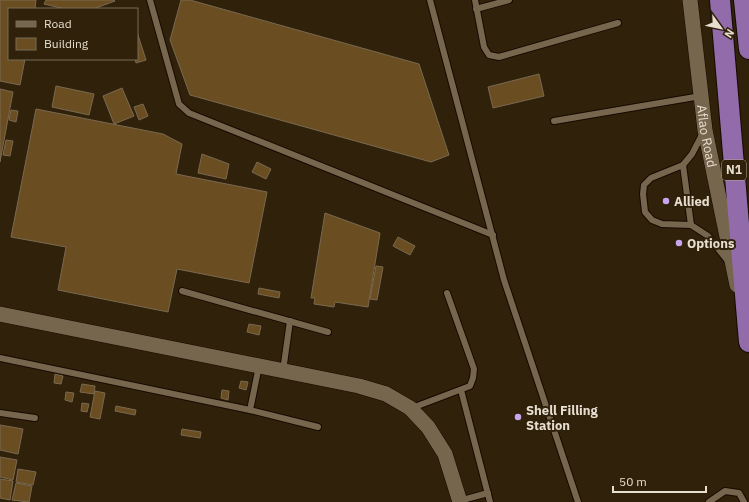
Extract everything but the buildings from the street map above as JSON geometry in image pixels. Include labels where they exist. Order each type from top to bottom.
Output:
[{"type":"highway","name":"Aflao Road","points":[[720,0],[749,341]]},
{"type":"highway","points":[[744,0],[749,49]]},
{"type":"street","name":"Aflao Road","points":[[690,0],[705,130],[749,341]]},
{"type":"street","points":[[0,314],[359,386],[386,394],[410,408],[428,427],[445,454],[460,501]]},
{"type":"lane","points":[[150,0],[179,104],[188,113],[493,236]]},
{"type":"lane","points":[[430,0],[504,280],[578,502]]},
{"type":"lane","points":[[475,0],[484,47],[489,56],[499,57],[618,23]]},
{"type":"lane","points":[[476,9],[509,0]]},
{"type":"lane","points":[[554,121],[701,96]]},
{"type":"lane","points":[[705,130],[692,154],[683,165],[651,178],[644,185],[643,194],[645,212],[652,220],[662,224],[691,225],[708,236],[733,266]]},
{"type":"lane","points":[[683,165],[691,225]]},
{"type":"lane","points":[[182,291],[328,332]]},
{"type":"lane","points":[[410,408],[470,386],[474,378],[474,369],[447,293]]},
{"type":"lane","points":[[283,371],[290,321]]},
{"type":"lane","points":[[0,358],[250,410],[318,427]]},
{"type":"lane","points":[[250,410],[259,366]]},
{"type":"lane","points":[[461,390],[490,502]]},
{"type":"lane","points":[[0,413],[35,418]]},
{"type":"lane","points":[[709,502],[725,491],[739,492],[744,502]]},
{"type":"lane","points":[[460,501],[488,493]]},
{"type":"place","name":"Allied","points":[[666,201]]},
{"type":"place","name":"Options","points":[[679,243]]},
{"type":"place","name":"Shell Filling Station","points":[[518,417]]}]
